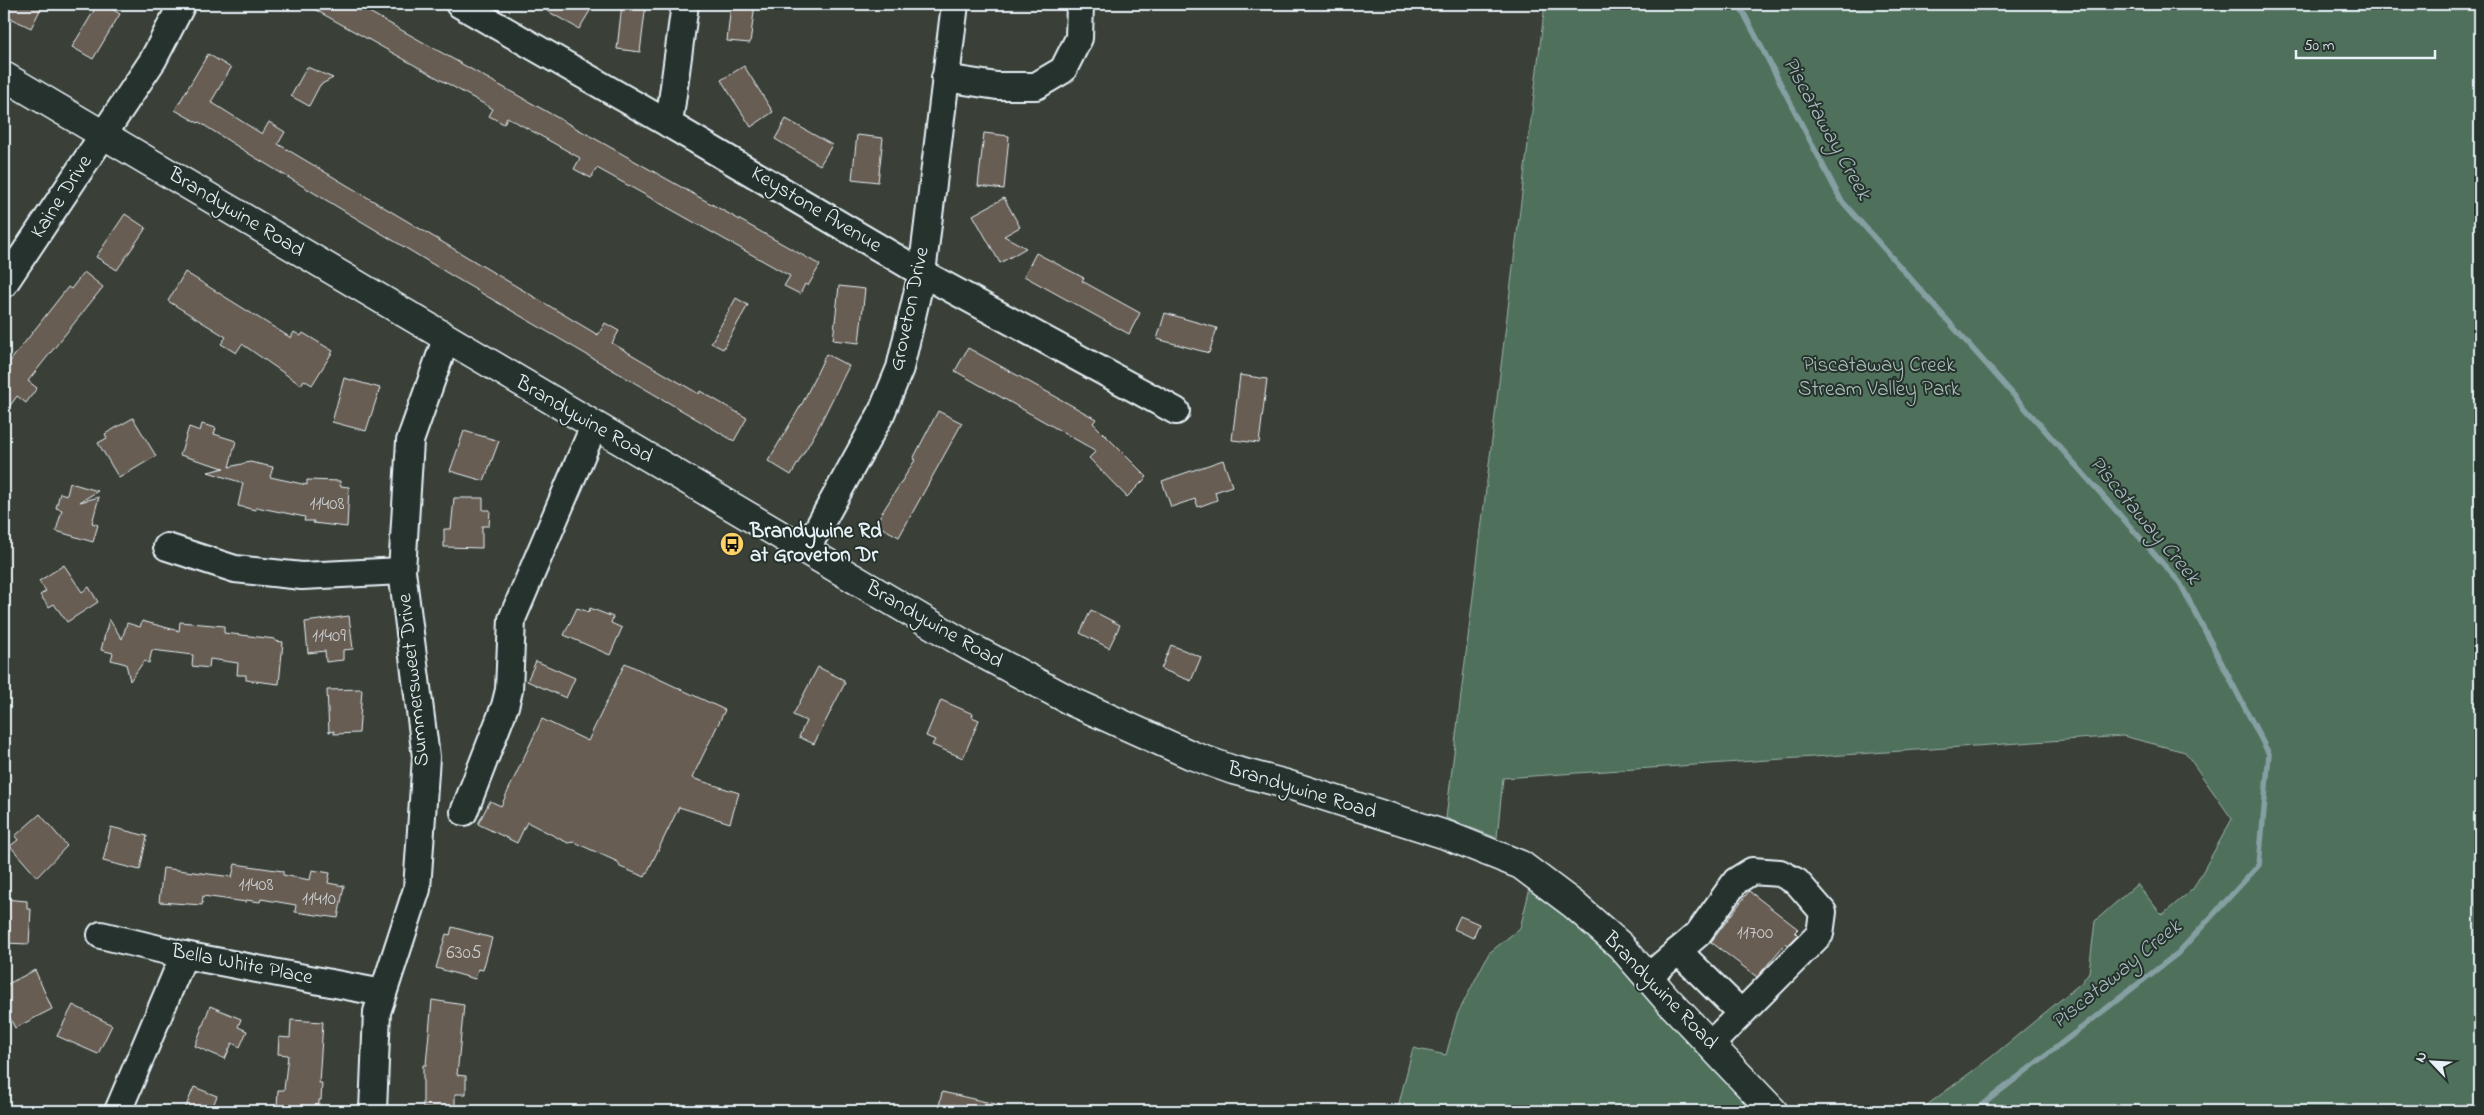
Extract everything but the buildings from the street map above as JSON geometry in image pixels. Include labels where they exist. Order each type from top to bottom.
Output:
[{"type":"main road","name":"Brandywine Road","points":[[4,76],[968,646],[1073,702],[1191,755],[1233,770],[1286,784],[1446,835],[1521,865],[1573,904],[1621,946],[1773,1111]]},
{"type":"street","name":"Kaine Drive","points":[[4,284],[70,188],[103,133],[153,60],[182,4]]},
{"type":"street","name":"Keystone Avenue","points":[[459,4],[669,124],[922,273],[1176,411]]},
{"type":"street","points":[[669,124],[685,4]]},
{"type":"street","name":"Groveton Drive","points":[[806,550],[882,414],[900,368],[922,273],[955,4]]},
{"type":"street","points":[[945,78],[997,86],[1036,86],[1063,70],[1079,38],[1080,4]]},
{"type":"street","name":"Summersweet Drive","points":[[373,1111],[377,1012],[417,889],[426,757],[402,570],[410,441],[446,339]]},
{"type":"street","points":[[464,812],[505,706],[509,690],[512,619],[594,426]]},
{"type":"street","points":[[167,547],[236,569],[302,576],[402,570]]},
{"type":"street","points":[[1648,977],[1698,934],[1736,882],[1752,871],[1780,873],[1798,882],[1823,912],[1820,934],[1711,1044]]},
{"type":"street","name":"Bella White Place","points":[[102,935],[184,955],[383,993]]},
{"type":"street","points":[[1678,951],[1741,1013]]},
{"type":"street","points":[[118,1111],[184,955]]},
{"type":"green space","name":"Piscataway Creek Stream Valley Park","points":[[1545,4],[2480,4],[2480,1111],[1919,1111],[1990,1058],[2081,983],[2089,972],[2095,921],[2137,884],[2162,915],[2193,889],[2232,819],[2185,752],[2123,736],[1503,778],[1497,838],[1446,818]]},
{"type":"green space","points":[[1531,884],[1586,924],[1760,1111],[1397,1111],[1413,1048],[1446,1055],[1457,1015],[1489,953],[1520,928]]},
{"type":"waterway","name":"Piscataway Creek","points":[[1739,4],[1841,200],[2180,583],[2269,754],[2259,865],[2178,953],[1974,1111]]},
{"type":"place","name":"Brandywine Rd at Groveton Dr","points":[[732,544]]}]
